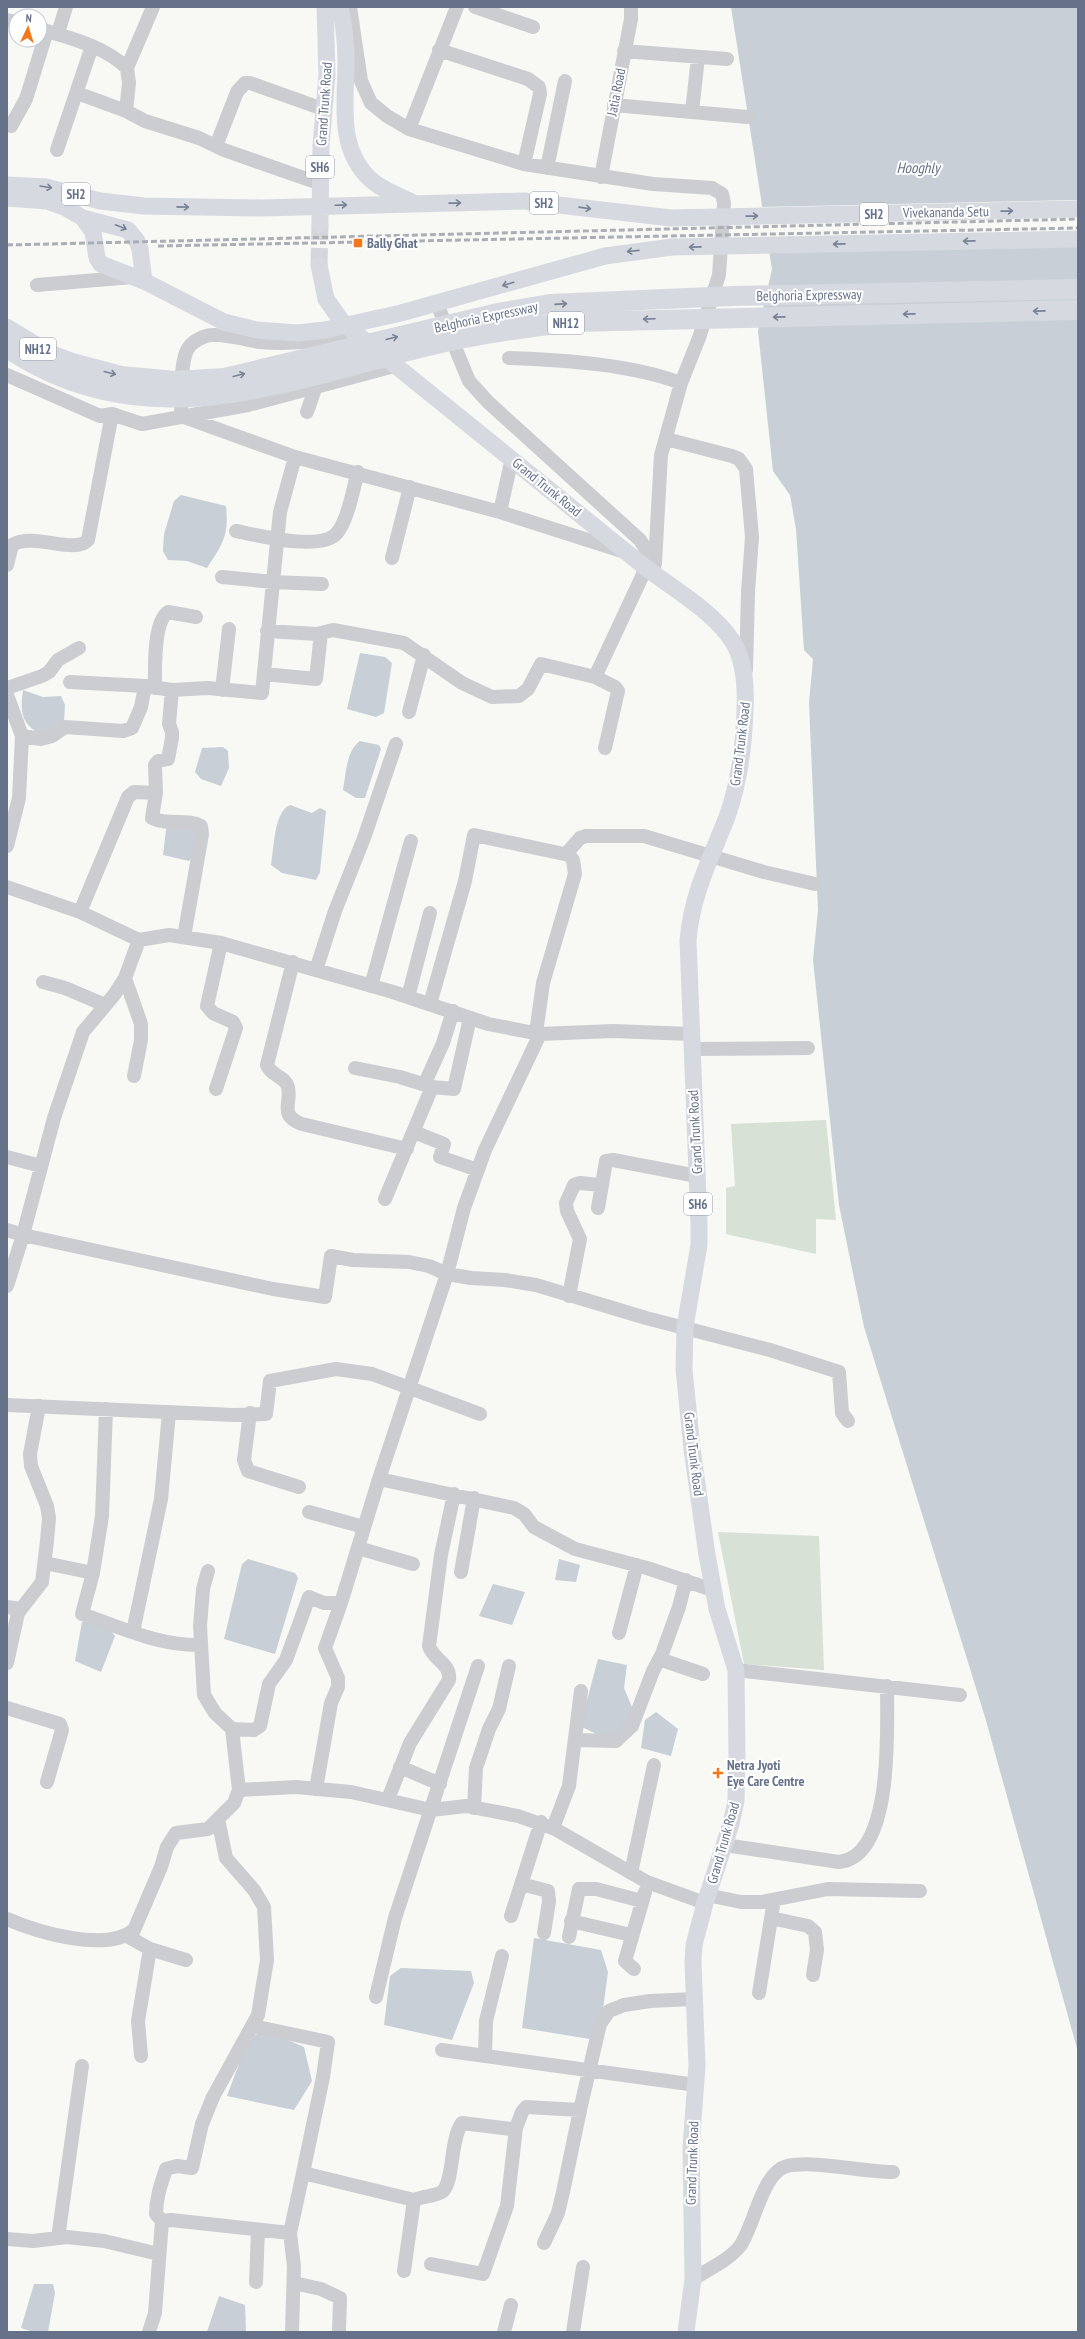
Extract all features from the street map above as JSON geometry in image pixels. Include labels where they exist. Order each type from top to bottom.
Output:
[{"type":"highway","name":"Belghoria Expressway","points":[[7,329],[43,351],[68,371],[175,381],[224,378],[498,313],[550,304],[733,296],[1078,289]]},
{"type":"highway","name":"Belghoria Expressway","points":[[7,348],[68,371],[104,390],[148,398],[184,398],[227,395],[282,385],[424,348],[482,335],[526,327],[576,322],[1078,310]]},
{"type":"main road","name":"Grand Trunk Road","points":[[320,224],[323,109],[327,74],[325,7]]},
{"type":"main road","points":[[340,7],[345,37],[346,62],[344,118],[347,135],[353,153],[369,178],[378,186],[416,204]]},
{"type":"main road","name":"SH2","points":[[7,185],[46,187],[100,200],[144,206],[262,208],[416,204]]},
{"type":"main road","name":"SH2","points":[[7,198],[47,201],[64,207],[83,218],[93,232],[97,258],[101,264],[138,279],[224,322],[257,330],[297,333],[326,330],[437,304]]},
{"type":"main road","name":"Vivekananda Setu","points":[[416,204],[524,201],[671,218],[1078,209]]},
{"type":"main road","points":[[83,218],[122,227],[134,235],[142,259],[138,279]]},
{"type":"main road","name":"Vivekananda Setu","points":[[437,304],[599,257],[672,247],[1078,239]]},
{"type":"main road","name":"Grand Trunk Road","points":[[319,265],[326,299],[334,312],[357,334],[398,365],[626,552],[653,570],[709,616],[733,642],[740,655],[746,689],[743,740],[734,794],[727,816],[709,856],[694,900],[690,919],[688,976],[699,1245],[685,1327],[684,1369],[688,1412],[713,1590],[736,1670],[736,1801],[725,1845],[706,1899],[694,1945],[694,1999],[697,2058],[691,2147],[693,2279],[686,2332]]},
{"type":"street","points":[[66,7],[48,31],[92,46],[117,58],[127,68]]},
{"type":"street","points":[[126,111],[129,83],[127,68],[154,7]]},
{"type":"street","points":[[350,7],[361,81],[371,103],[387,116],[409,130],[524,164],[601,177],[672,186],[712,188],[722,194],[724,210],[719,275],[699,338],[681,383],[659,470],[653,570],[596,677]]},
{"type":"street","points":[[409,130],[456,7]]},
{"type":"street","points":[[475,7],[533,26]]},
{"type":"street","name":"Jatia Road","points":[[601,177],[631,7]]},
{"type":"street","points":[[57,150],[92,46]]},
{"type":"street","points":[[11,126],[26,99],[42,48]]},
{"type":"street","points":[[439,50],[528,79],[539,87],[540,94],[524,164]]},
{"type":"street","points":[[624,51],[727,59]]},
{"type":"street","points":[[692,112],[698,57]]},
{"type":"street","points":[[547,168],[565,81]]},
{"type":"street","points":[[216,146],[237,92],[245,83],[250,83],[323,109]]},
{"type":"street","points":[[77,93],[126,111],[145,121],[199,138],[216,146],[321,184]]},
{"type":"street","points":[[614,105],[747,117]]},
{"type":"street","points":[[37,285],[138,279]]},
{"type":"street","points":[[437,304],[469,381],[488,402],[640,540],[653,570]]},
{"type":"street","points":[[181,416],[184,357],[189,347],[198,340],[210,335],[227,335],[259,342],[284,343],[328,340],[357,334]]},
{"type":"street","points":[[509,358],[562,360],[642,371],[681,383]]},
{"type":"street","points":[[7,375],[100,416],[112,414],[142,424],[248,405],[398,365]]},
{"type":"street","points":[[307,412],[316,386]]},
{"type":"street","points":[[7,565],[9,544],[29,539],[73,546],[84,544],[88,540],[112,414]]},
{"type":"street","points":[[181,416],[295,457],[358,472],[500,512],[626,552]]},
{"type":"street","points":[[666,440],[732,456],[739,459],[746,470],[752,537],[748,592],[746,689]]},
{"type":"street","points":[[70,682],[150,687],[172,690],[208,688],[262,693],[276,539],[280,512],[295,457]]},
{"type":"street","points":[[500,512],[512,458]]},
{"type":"street","points":[[236,531],[276,539],[317,542],[329,539],[337,533],[344,520],[358,472]]},
{"type":"street","points":[[392,558],[410,487]]},
{"type":"street","points":[[222,577],[273,582],[322,584]]},
{"type":"street","points":[[22,736],[41,739],[52,736],[65,727],[122,731],[132,728],[150,687],[161,619],[168,612],[196,617]]},
{"type":"street","points":[[222,690],[228,630]]},
{"type":"street","points":[[267,631],[305,634],[321,633],[333,630],[359,633],[404,643],[424,655],[462,683],[492,698],[519,696],[528,689],[541,664],[596,677],[615,687],[618,691],[605,748]]},
{"type":"street","points":[[264,674],[316,679],[321,633]]},
{"type":"street","points":[[7,688],[42,676],[49,672],[58,660],[79,648]]},
{"type":"street","points":[[409,712],[424,655]]},
{"type":"street","points":[[172,690],[169,724],[172,732],[172,738],[168,759],[158,760],[155,765],[156,793],[152,818],[162,823],[195,822],[202,826],[202,834],[184,937]]},
{"type":"street","points":[[7,695],[22,736],[14,765],[19,798],[7,846]]},
{"type":"street","points":[[316,970],[335,911],[364,838],[396,744]]},
{"type":"street","points":[[80,912],[128,797],[134,792],[156,793]]},
{"type":"street","points":[[316,1789],[331,1703],[338,1687],[338,1678],[324,1648],[341,1603],[379,1479],[410,1390],[447,1274],[464,1208],[498,1119],[538,1033],[539,1004],[546,971],[575,874],[573,860],[566,854],[474,835],[465,881],[430,1004]]},
{"type":"street","points":[[566,854],[582,837],[633,835],[658,839],[709,856],[815,884]]},
{"type":"street","points":[[371,986],[411,842]]},
{"type":"street","points":[[7,887],[80,912],[139,940],[169,935],[221,943],[293,962],[453,1011],[488,1024],[538,1033],[613,1031],[691,1042],[808,1048]]},
{"type":"street","points":[[408,997],[430,913]]},
{"type":"street","points":[[7,1286],[23,1235],[65,1084],[83,1032],[125,978],[139,940]]},
{"type":"street","points":[[216,1089],[236,1028],[233,1022],[213,1013],[207,1006],[221,943]]},
{"type":"street","points":[[293,962],[267,1065],[271,1074],[286,1082],[288,1088],[289,1115],[294,1121],[302,1124],[407,1149]]},
{"type":"street","points":[[125,978],[141,1024],[141,1040],[134,1076]]},
{"type":"street","points":[[43,982],[66,988],[105,1005]]},
{"type":"street","points":[[385,1199],[414,1132],[453,1011]]},
{"type":"street","points":[[355,1068],[449,1090],[454,1089],[456,1086],[470,1018]]},
{"type":"street","points":[[414,1132],[444,1144],[440,1157],[478,1170]]},
{"type":"street","points":[[7,1157],[41,1166]]},
{"type":"street","points":[[598,1208],[605,1163],[613,1160],[697,1176]]},
{"type":"street","points":[[569,1296],[580,1239],[567,1211],[566,1203],[574,1185],[580,1183],[601,1185]]},
{"type":"street","points":[[7,1230],[23,1235],[273,1289],[325,1297],[331,1256],[353,1260],[409,1262],[430,1266],[447,1274],[523,1283],[646,1318],[770,1350],[839,1372],[842,1413],[848,1421]]},
{"type":"street","points":[[7,1405],[169,1413],[234,1415],[250,1413],[266,1414],[270,1381],[336,1369],[372,1374],[410,1390],[480,1414]]},
{"type":"street","points":[[7,1663],[18,1613],[42,1582],[49,1518],[47,1506],[32,1466],[30,1454],[39,1406]]},
{"type":"street","points":[[106,1410],[102,1516],[93,1573],[82,1614],[158,1641],[183,1646],[201,1646]]},
{"type":"street","points":[[133,1632],[161,1499],[169,1413]]},
{"type":"street","points":[[250,1413],[244,1460],[248,1471],[299,1487]]},
{"type":"street","points":[[379,1479],[474,1498],[520,1510],[534,1527],[575,1549],[637,1565],[713,1590]]},
{"type":"street","points":[[388,1799],[410,1743],[449,1680],[450,1673],[446,1665],[431,1652],[430,1646],[439,1566],[454,1494]]},
{"type":"street","points":[[461,1572],[474,1498]]},
{"type":"street","points":[[309,1512],[364,1527]]},
{"type":"street","points":[[358,1548],[413,1564]]},
{"type":"street","points":[[44,1563],[93,1573]]},
{"type":"street","points":[[619,1633],[637,1565]]},
{"type":"street","points":[[208,1571],[203,1589],[201,1646],[204,1695],[215,1713],[232,1729],[254,1730],[260,1726],[270,1684],[286,1660],[309,1597],[324,1603],[341,1603]]},
{"type":"street","points":[[575,1740],[616,1741],[632,1726],[653,1671],[660,1659],[679,1607],[686,1580]]},
{"type":"street","points":[[7,1607],[21,1609]]},
{"type":"street","points":[[660,1659],[702,1674]]},
{"type":"street","points":[[376,1998],[395,1918],[478,1666]]},
{"type":"street","points":[[474,1808],[476,1768],[489,1729],[499,1709],[509,1666]]},
{"type":"street","points":[[736,1670],[960,1695]]},
{"type":"street","points":[[725,1845],[839,1862],[856,1858],[870,1839],[885,1780],[887,1686]]},
{"type":"street","points":[[511,1916],[521,1884],[547,1825],[569,1786],[581,1691]]},
{"type":"street","points":[[7,1708],[60,1724],[62,1730],[47,1782]]},
{"type":"street","points":[[7,1919],[80,1940],[115,1939],[127,1936],[134,1930],[161,1867],[167,1847],[176,1833],[208,1829],[234,1803],[238,1790],[232,1729]]},
{"type":"street","points":[[631,1873],[654,1765]]},
{"type":"street","points":[[400,1768],[440,1784]]},
{"type":"street","points":[[238,1790],[296,1787],[351,1792],[388,1799],[430,1810],[466,1806],[547,1825],[647,1882],[706,1899],[741,1902],[774,1900],[828,1889],[920,1891]]},
{"type":"street","points":[[149,2332],[155,2313],[160,2254],[162,2221],[156,2214],[159,2189],[166,2169],[177,2166],[192,2168],[202,2124],[213,2097],[258,2016],[267,1960],[264,1907],[254,1890],[226,1858],[218,1819]]},
{"type":"street","points":[[634,1969],[625,1961],[647,1882]]},
{"type":"street","points":[[521,1884],[548,1891],[549,1901],[544,1933]]},
{"type":"street","points":[[568,1937],[579,1888],[592,1888],[642,1901]]},
{"type":"street","points":[[759,1993],[774,1900]]},
{"type":"street","points":[[771,1918],[808,1926],[815,1932],[817,1950],[813,1975]]},
{"type":"street","points":[[571,1921],[631,1935]]},
{"type":"street","points":[[127,1936],[150,1949],[186,1960]]},
{"type":"street","points":[[141,2056],[138,2021],[150,1949]]},
{"type":"street","points":[[485,2056],[486,2021],[502,1956]]},
{"type":"street","points":[[544,2243],[560,2206],[571,2162],[580,2110],[600,2024],[610,2011],[624,2005],[650,2001],[694,1999]]},
{"type":"street","points":[[253,2026],[328,2042],[323,2077],[304,2173],[290,2233],[294,2283],[292,2332]]},
{"type":"street","points":[[442,2050],[696,2085]]},
{"type":"street","points":[[58,2238],[82,2066]]},
{"type":"street","points":[[431,2264],[484,2274],[506,2206],[516,2128],[522,2112],[526,2107],[580,2110]]},
{"type":"street","points":[[304,2173],[414,2200],[424,2195],[435,2195],[443,2191],[447,2184],[458,2128],[462,2123],[511,2129],[516,2128]]},
{"type":"street","points":[[693,2279],[732,2255],[741,2244],[764,2191],[773,2175],[785,2166],[804,2164],[893,2172]]},
{"type":"street","points":[[404,2271],[414,2200]]},
{"type":"street","points":[[162,2221],[171,2220],[290,2233]]},
{"type":"street","points":[[256,2282],[258,2230]]},
{"type":"street","points":[[7,2239],[33,2241],[58,2238],[104,2241],[160,2254]]},
{"type":"street","points":[[573,2332],[583,2267]]},
{"type":"street","points":[[294,2283],[321,2289],[340,2298],[339,2332]]},
{"type":"street","points":[[504,2332],[512,2305]]},
{"type":"shaded area","points":[[826,1120],[836,1220],[816,1219],[816,1254],[726,1234],[726,1188],[735,1186],[731,1124]]},
{"type":"shaded area","points":[[718,1532],[819,1536],[824,1670],[744,1664]]},
{"type":"water","name":"Hooghly","points":[[731,7],[1078,7],[1078,2052],[985,1717],[864,1327],[839,1205],[813,960],[818,910],[809,703],[813,659],[804,650],[796,529],[790,495],[773,471],[758,331],[772,269]]},
{"type":"water","points":[[181,495],[226,506],[227,525],[224,539],[207,568],[187,561],[168,560],[163,551],[164,534],[174,501]]},
{"type":"water","points":[[360,653],[385,657],[392,663],[384,713],[376,717],[347,709]]},
{"type":"water","points":[[23,690],[43,697],[61,696],[65,705],[64,723],[42,735],[35,731],[26,722],[22,711]]},
{"type":"water","points":[[360,741],[379,745],[381,749],[365,798],[356,798],[343,790],[349,757],[355,745]]},
{"type":"water","points":[[223,747],[228,751],[229,768],[221,786],[201,779],[195,772],[202,748]]},
{"type":"water","points":[[290,805],[312,813],[320,808],[326,811],[320,872],[316,880],[282,873],[271,865],[278,822],[285,809]]},
{"type":"water","points":[[167,822],[201,829],[200,847],[189,861],[163,855]]},
{"type":"water","points":[[248,1559],[295,1573],[298,1578],[275,1654],[224,1639],[242,1564]]},
{"type":"water","points":[[559,1559],[580,1565],[576,1582],[555,1580]]},
{"type":"water","points":[[493,1584],[525,1592],[512,1625],[479,1616]]},
{"type":"water","points":[[103,1621],[115,1636],[101,1672],[75,1661],[82,1622]]},
{"type":"water","points":[[598,1659],[627,1665],[624,1688],[634,1712],[615,1743],[580,1726]]},
{"type":"water","points":[[656,1712],[678,1729],[671,1756],[641,1748],[645,1720]]},
{"type":"water","points":[[534,1938],[601,1950],[608,1972],[600,2031],[590,2039],[522,2028]]},
{"type":"water","points":[[401,1968],[471,1971],[474,1983],[452,2040],[384,2025],[390,1976]]},
{"type":"water","points":[[267,2031],[304,2047],[312,2081],[294,2110],[227,2096],[249,2037]]},
{"type":"water","points":[[34,2284],[53,2284],[55,2293],[48,2332],[33,2332],[21,2328]]},
{"type":"water","points":[[219,2296],[245,2305],[246,2332],[207,2332]]},
{"type":"pier","points":[[1078,200],[1078,246],[768,253],[761,207]]},
{"type":"tunnel","points":[[319,265],[320,224]]},
{"type":"railway","points":[[7,245],[1078,219]]},
{"type":"railway","points":[[158,246],[1078,228]]},
{"type":"place","name":"Bally Ghat","points":[[358,243]]},
{"type":"place","name":"Netra Jyoti Eye Care Centre","points":[[718,1773]]}]
